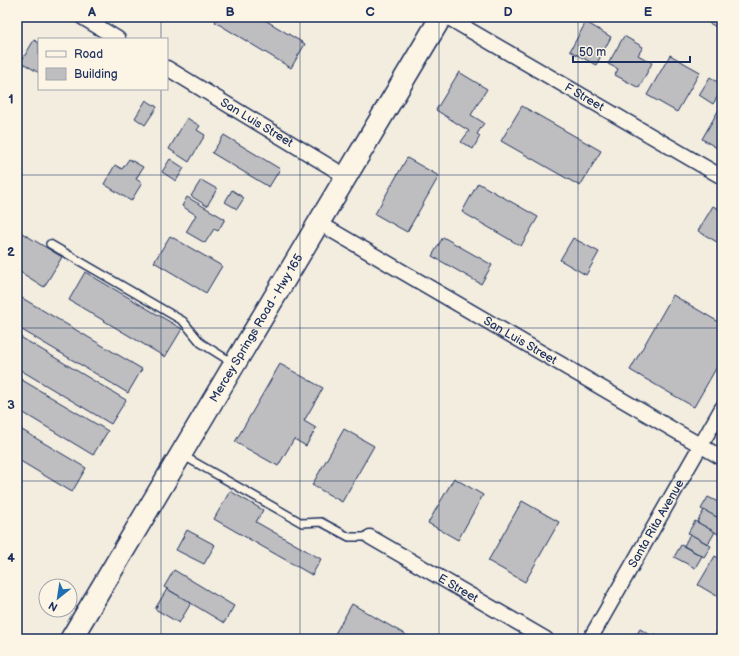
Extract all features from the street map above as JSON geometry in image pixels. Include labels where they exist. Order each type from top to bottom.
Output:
[{"type":"main road","name":"Mercey Springs Road - Hwy 165","points":[[71,639],[441,17]]},
{"type":"street","points":[[82,17],[116,38]]},
{"type":"street","name":"F Street","points":[[447,17],[722,177]]},
{"type":"street","name":"San Luis Street","points":[[168,69],[347,177]]},
{"type":"street","name":"San Luis Street","points":[[319,223],[722,458]]},
{"type":"street","name":"Santa Rita Avenue","points":[[590,639],[722,408]]},
{"type":"street","name":"E Street","points":[[370,536],[546,639]]},
{"type":"lane","points":[[50,244],[183,321],[201,344],[235,364]]},
{"type":"lane","points":[[181,454],[302,523],[321,522],[349,538],[370,536]]},
{"type":"building","points":[[218,17],[260,17],[305,44],[291,68],[215,22]]},
{"type":"building","points":[[712,17],[722,17],[722,30],[709,23]]},
{"type":"building","points":[[586,22],[611,37],[596,65],[570,51]]},
{"type":"building","points":[[624,36],[643,47],[638,55],[652,63],[639,88],[615,75],[618,69],[608,64]]},
{"type":"building","points":[[34,40],[38,42],[38,72],[21,62]]},
{"type":"building","points":[[17,48],[22,51],[17,61]]},
{"type":"building","points":[[670,55],[700,72],[677,112],[647,95]]},
{"type":"building","points":[[459,72],[487,89],[471,115],[484,123],[477,134],[480,136],[473,149],[461,142],[469,131],[436,110]]},
{"type":"building","points":[[710,77],[722,85],[722,89],[713,104],[699,95]]},
{"type":"building","points":[[146,100],[157,107],[145,125],[135,118]]},
{"type":"building","points":[[722,104],[722,151],[702,139]]},
{"type":"building","points":[[522,106],[601,151],[580,186],[501,141]]},
{"type":"building","points":[[187,118],[200,126],[197,130],[205,135],[189,162],[169,149]]},
{"type":"building","points":[[224,135],[280,169],[269,187],[212,153]]},
{"type":"building","points":[[407,158],[439,176],[407,232],[375,214]]},
{"type":"building","points":[[129,159],[143,167],[136,179],[142,183],[131,201],[104,184],[115,165],[122,169]]},
{"type":"building","points":[[170,159],[184,168],[176,181],[162,172]]},
{"type":"building","points":[[201,180],[217,189],[207,206],[191,196]]},
{"type":"building","points":[[478,183],[538,217],[521,246],[462,212]]},
{"type":"building","points":[[232,190],[244,198],[237,209],[225,202]]},
{"type":"building","points":[[187,197],[225,219],[218,231],[214,229],[205,243],[186,232],[196,215],[182,206]]},
{"type":"building","points":[[713,206],[722,211],[722,245],[698,231]]},
{"type":"building","points":[[17,230],[62,257],[44,287],[17,270]]},
{"type":"building","points":[[170,236],[222,266],[206,293],[154,262]]},
{"type":"building","points":[[443,237],[492,265],[481,284],[432,256]]},
{"type":"building","points":[[573,238],[599,252],[586,275],[560,260]]},
{"type":"building","points":[[85,272],[182,329],[165,357],[69,300]]},
{"type":"building","points":[[17,295],[142,369],[128,393],[17,327]]},
{"type":"building","points":[[673,295],[722,324],[722,358],[694,407],[630,370]]},
{"type":"building","points":[[17,335],[126,400],[111,424],[17,368]]},
{"type":"building","points":[[280,364],[323,388],[304,421],[316,428],[306,446],[294,439],[278,466],[235,442]]},
{"type":"building","points":[[17,377],[108,431],[93,455],[17,409]]},
{"type":"building","points":[[17,427],[86,468],[72,492],[17,459]]},
{"type":"building","points":[[344,429],[374,446],[342,502],[312,485]]},
{"type":"building","points":[[454,478],[483,495],[458,540],[428,523]]},
{"type":"building","points":[[230,491],[263,510],[256,522],[321,559],[312,575],[214,519]]},
{"type":"building","points":[[708,497],[722,504],[722,520],[701,509]]},
{"type":"building","points":[[522,501],[559,522],[525,582],[488,561]]},
{"type":"building","points":[[704,510],[722,520],[722,526],[718,534],[697,522]]},
{"type":"building","points":[[695,521],[715,532],[708,544],[688,533]]},
{"type":"building","points":[[187,530],[215,545],[204,564],[176,550]]},
{"type":"building","points":[[690,534],[711,546],[704,557],[684,546]]},
{"type":"building","points":[[681,545],[702,556],[695,568],[674,557]]},
{"type":"building","points":[[715,556],[722,560],[722,599],[698,585]]},
{"type":"building","points":[[174,570],[234,606],[224,623],[164,587]]},
{"type":"building","points":[[167,589],[191,603],[179,623],[155,609]]},
{"type":"building","points":[[352,604],[413,639],[332,639]]},
{"type":"building","points":[[722,622],[722,639],[713,639]]},
{"type":"building","points":[[640,629],[652,636],[650,639],[634,639]]},
{"type":"building","points":[[653,634],[663,639],[650,639]]}]
